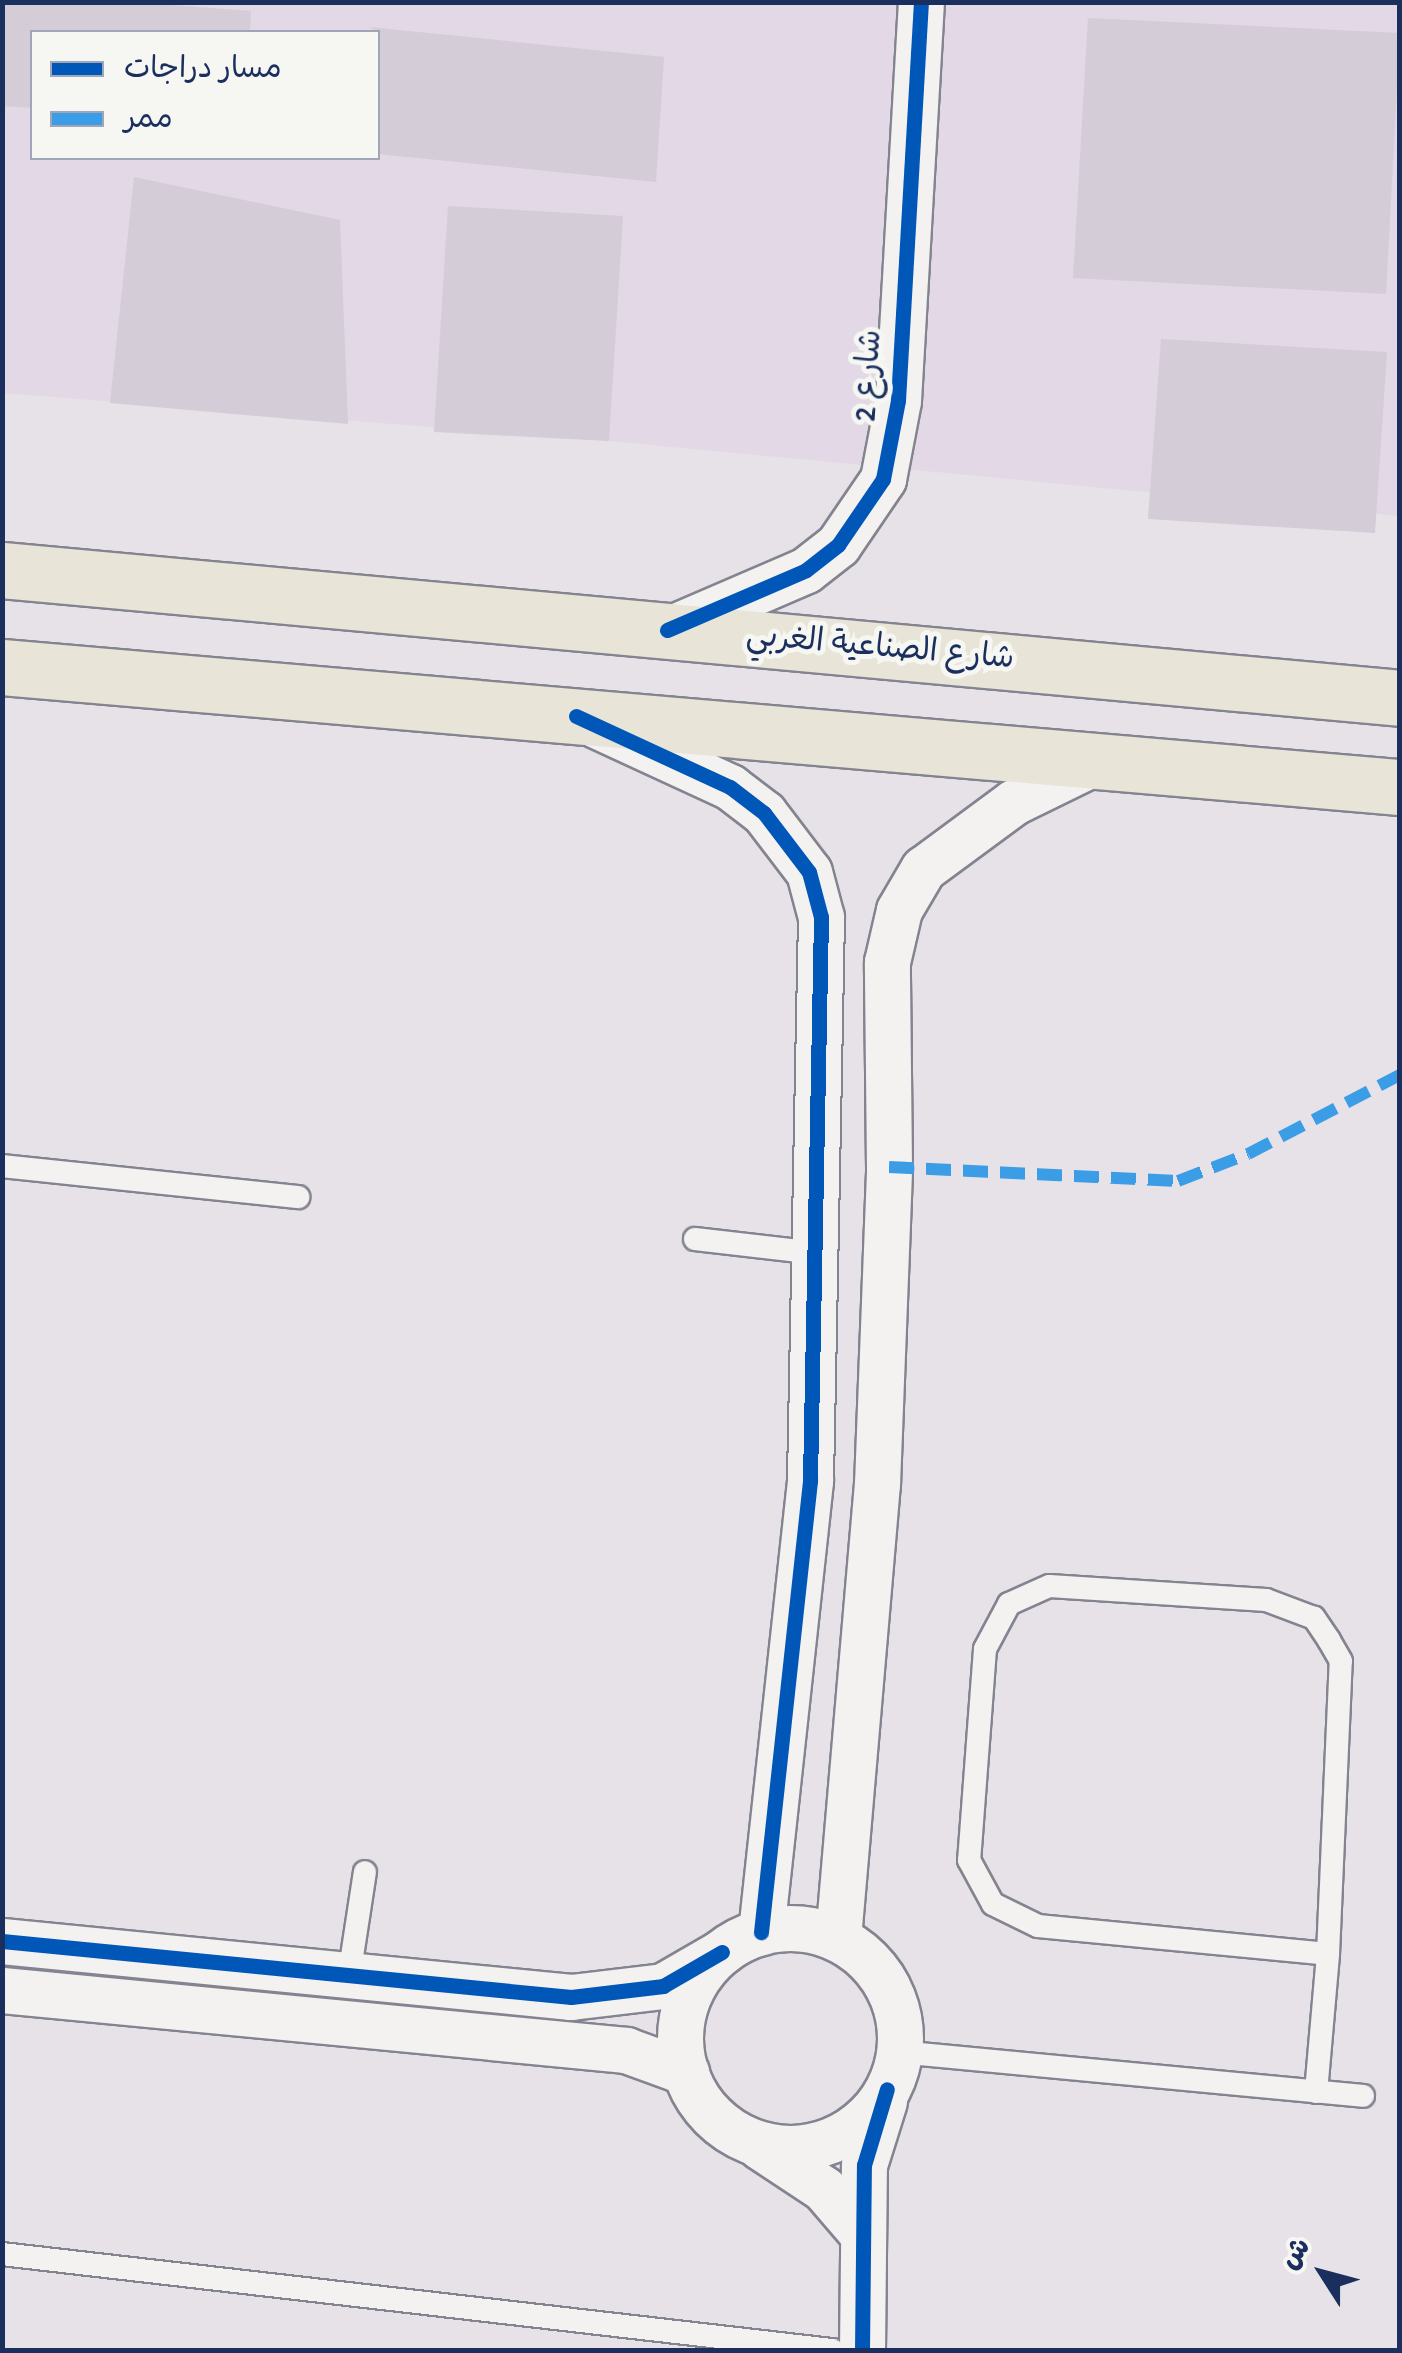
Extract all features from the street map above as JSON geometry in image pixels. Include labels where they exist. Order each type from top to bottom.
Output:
[{"type":"main road","name":"شارع الصناعية الغربي","points":[[2,570],[1400,698]]},
{"type":"main road","points":[[2,667],[1105,758],[1400,787]]},
{"type":"street","name":"شارع 2","points":[[667,630],[770,588],[838,545],[883,479],[898,400],[921,2]]},
{"type":"street","points":[[576,716],[730,787],[764,813],[809,872],[821,917],[810,1481],[742,1942],[699,1978],[683,2014],[686,2072],[704,2106],[824,2189],[860,2231]]},
{"type":"street","points":[[838,1938],[877,1484],[889,1167],[887,962],[899,910],[923,869],[962,834],[1105,758]]},
{"type":"street","points":[[810,1481],[842,1496],[877,1484]]},
{"type":"street","points":[[2,1941],[570,1996],[664,1986],[742,1942],[801,1928],[838,1938],[882,1977],[898,2013],[893,2071],[864,2165],[860,2231],[862,2350]]},
{"type":"street","points":[[2,1990],[626,2050],[686,2072]]},
{"type":"street","points":[[752,2141],[790,2148],[829,2140],[863,2120],[893,2071]]},
{"type":"lane","points":[[2,1166],[298,1197]]},
{"type":"lane","points":[[695,1239],[816,1253]]},
{"type":"lane","points":[[1316,2092],[1328,1954],[1341,1661],[1314,1618],[1266,1600],[1049,1586],[1009,1604],[985,1650],[969,1860],[993,1904],[1038,1926],[1328,1954]]},
{"type":"lane","points":[[350,1976],[365,1872]]},
{"type":"lane","points":[[893,2071],[1363,2096]]},
{"type":"lane","points":[[2,2254],[832,2350]]},
{"type":"shaded area","points":[[2,3],[1399,3],[1399,516],[609,441],[3,393]]},
{"type":"building","points":[[2,2],[132,2],[251,11],[250,30],[30,30],[30,108],[2,106]]},
{"type":"building","points":[[1088,18],[1400,33],[1386,294],[1073,278]]},
{"type":"building","points":[[369,27],[664,57],[656,182],[380,154],[380,30]]},
{"type":"building","points":[[134,177],[340,220],[348,424],[110,403]]},
{"type":"building","points":[[448,206],[623,216],[609,441],[434,432]]},
{"type":"building","points":[[1161,339],[1387,352],[1375,533],[1148,519]]},
{"type":"marked path","points":[[889,1167],[1178,1181],[1248,1154],[1400,1075]]},
{"type":"cycle path","points":[[667,630],[806,570],[838,545],[883,479],[898,400],[921,2]]},
{"type":"cycle path","points":[[576,716],[730,787],[764,813],[809,872],[821,917],[810,1481],[761,1932]]},
{"type":"cycle path","points":[[2,1941],[571,1997],[663,1986],[722,1952]]},
{"type":"cycle path","points":[[862,2350],[864,2165],[887,2089]]}]
